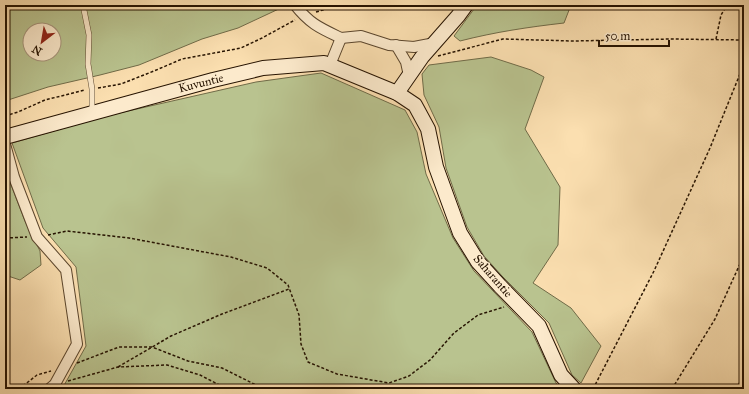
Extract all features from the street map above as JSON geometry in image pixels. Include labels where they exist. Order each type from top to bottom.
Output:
[{"type":"street","points":[[295,5],[314,25],[341,38],[361,36],[389,45],[414,47],[435,43]]},
{"type":"street","points":[[397,94],[422,58],[466,5]]},
{"type":"street","points":[[330,65],[341,38]]},
{"type":"street","points":[[396,45],[406,62],[409,76]]},
{"type":"street","name":"Kuvuntie","points":[[5,136],[263,68],[324,62],[397,94]]},
{"type":"street","name":"Saharantie","points":[[397,94],[415,105],[428,129],[436,167],[460,233],[478,262],[539,326],[561,375],[574,389]]},
{"type":"street","points":[[5,144],[14,177],[37,237],[66,270],[77,344],[52,387]]},
{"type":"lane","points":[[83,5],[89,35],[88,64],[92,89],[92,113]]},
{"type":"path","points":[[5,116],[50,98],[121,84],[182,59],[241,48],[290,22],[304,16],[341,5]]},
{"type":"path","points":[[716,40],[722,15],[727,5]]},
{"type":"path","points":[[422,58],[441,56],[503,39],[573,41],[744,40]]},
{"type":"path","points":[[593,389],[657,264],[710,148],[744,64]]},
{"type":"path","points":[[5,238],[37,237],[67,231],[129,238],[231,258],[266,268],[288,285],[299,315],[301,344],[308,362],[338,374],[389,383],[409,376],[430,360],[454,333],[478,315],[517,303]]},
{"type":"path","points":[[672,389],[715,319],[744,255]]},
{"type":"path","points":[[52,387],[118,367],[171,336],[222,314],[289,289]]},
{"type":"path","points":[[19,389],[37,375],[64,368],[119,347],[152,347],[188,361],[222,368],[264,389]]},
{"type":"path","points":[[118,367],[167,365],[200,375],[227,389]]},
{"type":"path","points":[[737,389],[744,372]]},
{"type":"green space","points":[[5,5],[281,5],[283,7],[238,28],[202,39],[139,65],[48,87],[5,101]]},
{"type":"green space","points":[[477,5],[571,5],[564,23],[512,30],[460,41],[454,36]]},
{"type":"green space","points":[[491,57],[531,70],[544,77],[525,129],[560,187],[558,245],[533,283],[571,308],[601,346],[581,383],[572,375],[549,323],[484,256],[467,227],[446,168],[439,127],[424,95],[422,74],[429,65]]},
{"type":"green space","points":[[321,73],[405,110],[417,132],[426,174],[453,238],[474,271],[532,332],[556,383],[561,389],[62,389],[86,346],[76,267],[43,228],[12,143],[106,116],[256,82]]},
{"type":"green space","points":[[5,169],[25,221],[40,251],[41,265],[20,280],[5,275]]}]
